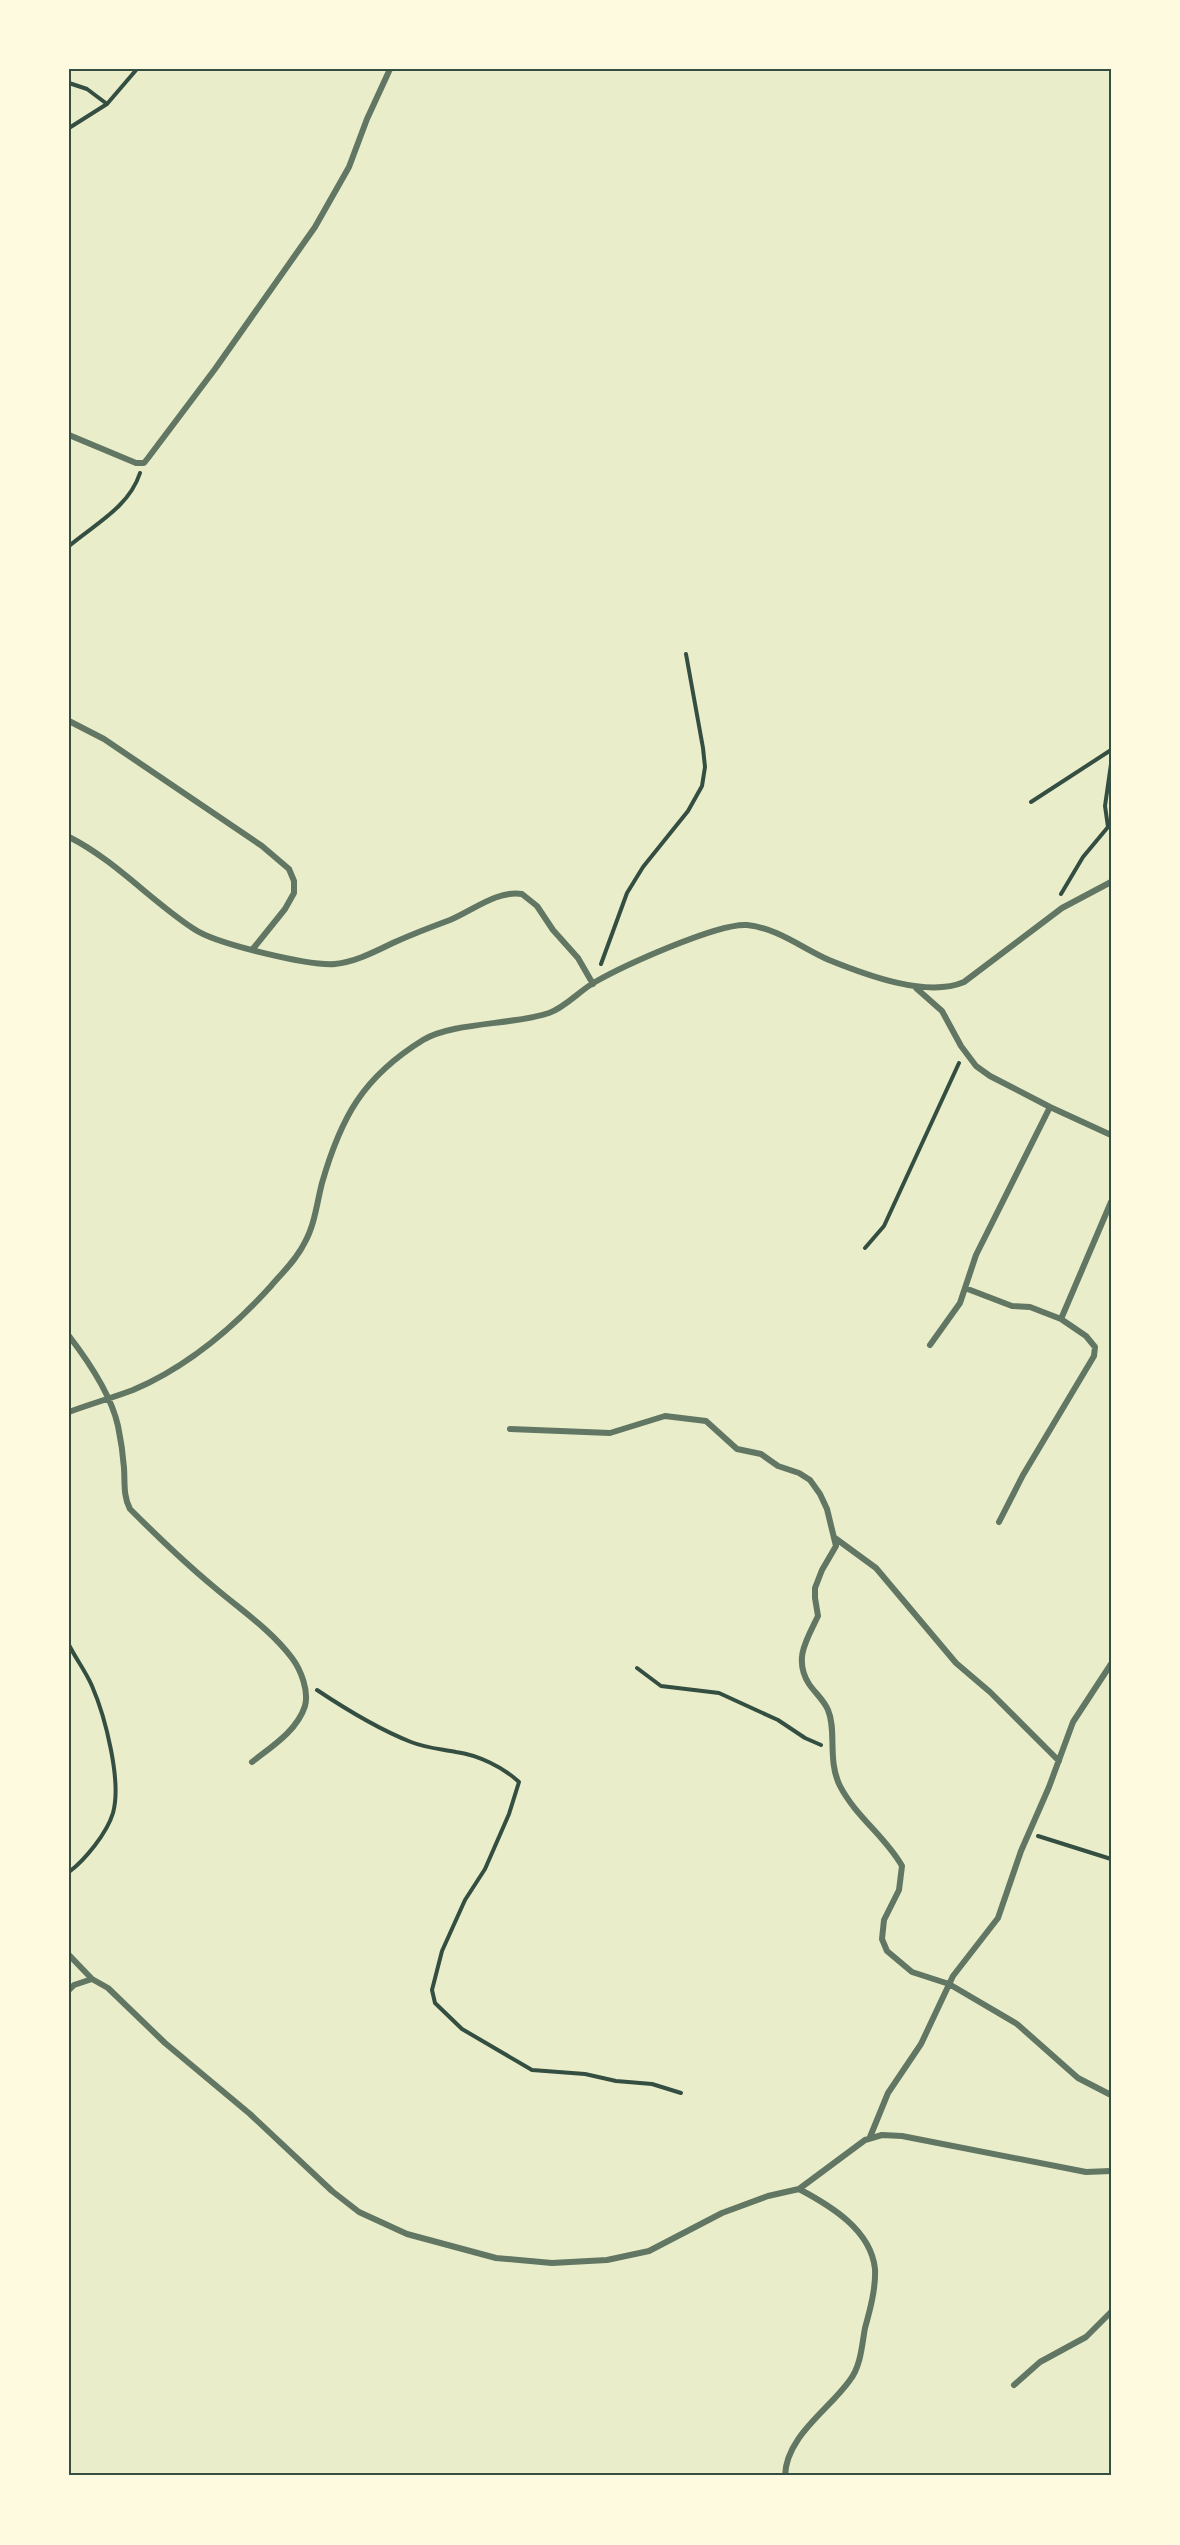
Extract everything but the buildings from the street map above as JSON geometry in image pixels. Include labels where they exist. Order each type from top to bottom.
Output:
[{"type":"street","points":[[69,435],[136,463],[144,463],[215,369],[315,227],[349,167],[367,119],[390,69]]},
{"type":"street","points":[[69,721],[104,739],[262,846],[289,869],[294,881],[294,893],[285,909],[252,950]]},
{"type":"street","points":[[69,837],[102,859],[201,934],[252,950],[312,962],[344,963],[371,954],[488,902],[517,893],[524,895],[537,906],[553,930],[578,958],[594,983]]},
{"type":"street","points":[[69,1412],[133,1390],[198,1354],[236,1322],[301,1250],[310,1231],[330,1156],[344,1122],[367,1086],[379,1073],[427,1038],[550,1012],[594,983],[727,926],[747,925],[784,937],[829,960],[916,987],[942,988],[964,982],[1062,908],[1111,882]]},
{"type":"street","points":[[916,987],[942,1011],[965,1052],[976,1066],[990,1076],[1050,1107],[1111,1135]]},
{"type":"street","points":[[930,1345],[960,1303],[980,1246],[1050,1107]]},
{"type":"street","points":[[1061,1319],[1111,1202]]},
{"type":"street","points":[[964,1288],[1012,1306],[1030,1308],[1061,1319],[1086,1336],[1093,1344],[1094,1356],[1023,1475],[999,1522]]},
{"type":"street","points":[[69,1336],[86,1358],[108,1398],[117,1424],[124,1466],[125,1496],[130,1509],[214,1587],[257,1622],[294,1660],[303,1682],[306,1700],[300,1715],[287,1734],[252,1762]]},
{"type":"street","points":[[510,1429],[610,1433],[665,1416],[706,1421],[737,1449],[761,1454],[778,1466],[799,1473],[810,1480],[820,1494],[836,1546],[815,1588],[818,1616],[801,1653],[805,1676],[828,1710],[831,1745],[840,1785],[854,1808],[902,1866],[899,1890],[884,1920],[882,1939],[886,1951],[912,1972],[949,1984],[1017,2024],[1078,2078],[1111,2095]]},
{"type":"street","points":[[835,1537],[876,1568],[956,1663],[990,1692],[1059,1761]]},
{"type":"street","points":[[69,1955],[92,1979],[108,1988],[165,2043],[250,2114],[332,2191],[359,2212],[407,2234],[444,2245],[521,2261],[552,2263],[625,2257],[649,2251],[722,2213],[747,2203],[799,2189],[870,2137],[888,2092],[921,2044],[949,1984],[961,1964],[997,1921],[1072,1722],[1111,1664]]},
{"type":"street","points":[[69,1990],[74,1985],[92,1979]]},
{"type":"street","points":[[870,2137],[902,2136],[1086,2172],[1111,2171]]},
{"type":"street","points":[[785,2476],[786,2461],[795,2446],[855,2373],[875,2278],[875,2267],[859,2233],[823,2202],[799,2189]]},
{"type":"street","points":[[1014,2385],[1040,2362],[1086,2337],[1111,2312]]},
{"type":"path","points":[[69,128],[107,104],[137,69]]},
{"type":"path","points":[[69,83],[87,89],[107,104]]},
{"type":"path","points":[[69,546],[119,507],[138,478],[144,463]]},
{"type":"path","points":[[594,983],[627,893],[643,867],[688,811],[702,786],[705,767],[703,748],[686,654]]},
{"type":"path","points":[[1031,802],[1111,750]]},
{"type":"path","points":[[1056,902],[1083,858],[1108,827],[1106,806],[1111,764]]},
{"type":"path","points":[[865,1248],[884,1226],[965,1052]]},
{"type":"path","points":[[69,1645],[92,1686],[112,1754],[115,1800],[113,1814],[89,1854],[69,1872]]},
{"type":"path","points":[[637,1668],[660,1686],[719,1693],[778,1720],[814,1744],[831,1745]]},
{"type":"path","points":[[303,1682],[348,1710],[412,1743],[468,1755],[506,1771],[519,1782],[509,1814],[489,1860],[465,1900],[442,1952],[432,1990],[435,2003],[444,2013],[462,2029],[532,2070],[585,2074],[616,2081],[651,2084],[681,2093]]},
{"type":"path","points":[[1029,1833],[1111,1859]]}]
